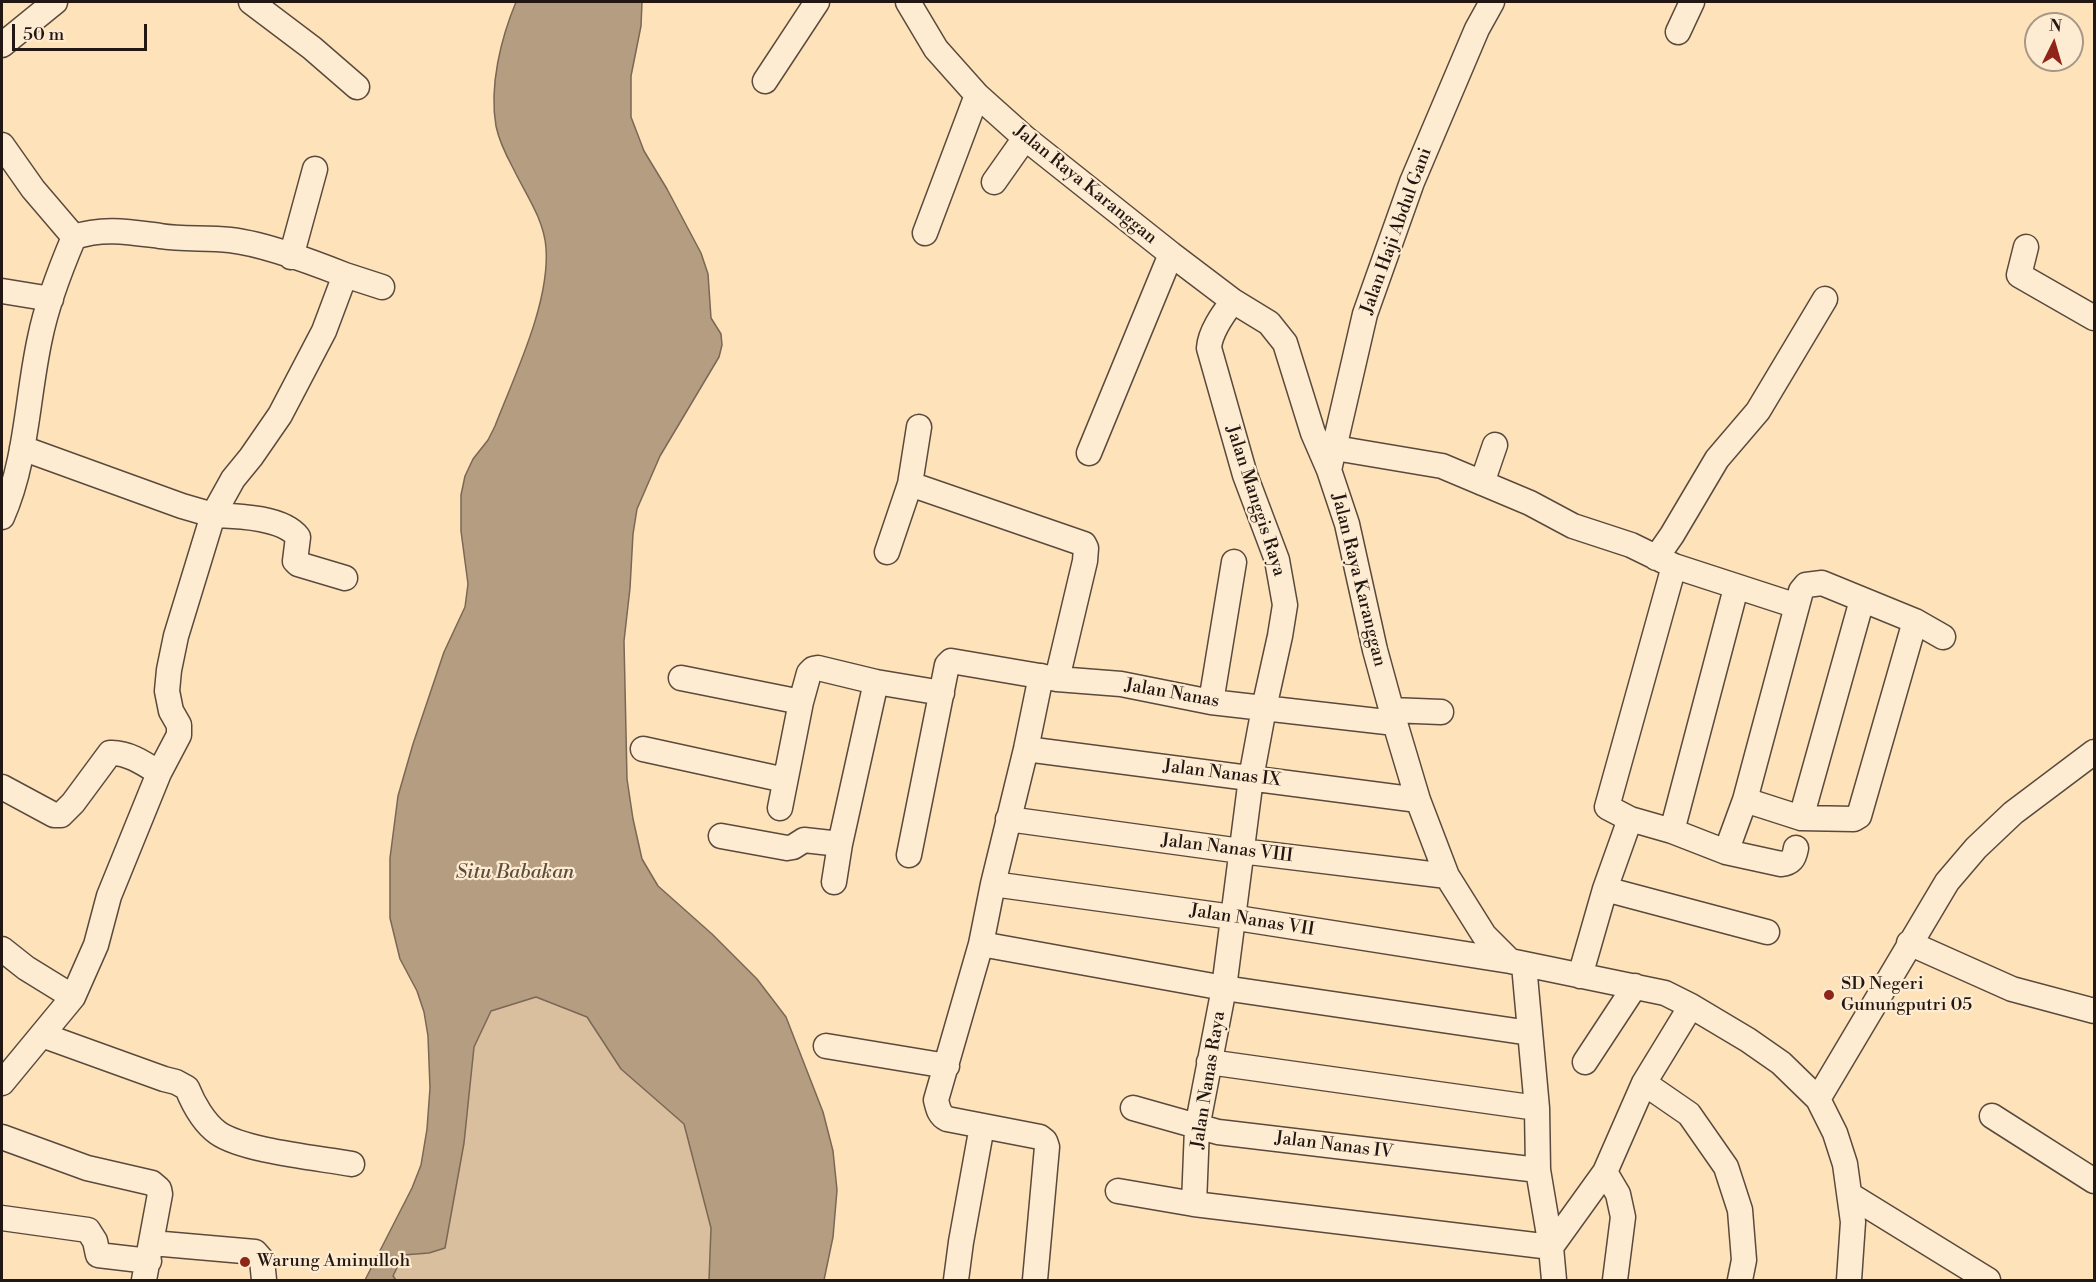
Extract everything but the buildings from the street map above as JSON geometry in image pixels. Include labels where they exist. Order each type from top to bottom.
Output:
[{"type":"street","points":[[2,45],[55,2]]},
{"type":"street","points":[[251,2],[312,48],[357,87]]},
{"type":"street","points":[[765,81],[817,2]]},
{"type":"street","name":"Jalan Raya Karanggan","points":[[908,2],[936,49],[977,95],[1025,138],[1171,254],[1233,301],[1269,323],[1285,343],[1313,433],[1332,459],[1375,650],[1418,800],[1448,876],[1484,935],[1517,963]]},
{"type":"street","name":"Jalan Haji Abdul Gani","points":[[1332,459],[1365,314],[1412,182],[1478,29],[1492,2]]},
{"type":"street","points":[[1678,32],[1692,2]]},
{"type":"street","points":[[925,233],[977,95]]},
{"type":"street","points":[[994,182],[1025,138]]},
{"type":"street","points":[[2,145],[33,189],[74,237]]},
{"type":"street","points":[[291,257],[315,169]]},
{"type":"street","points":[[74,237],[89,232],[108,231],[162,237],[231,240],[382,287]]},
{"type":"street","points":[[2,517],[11,496],[22,448],[40,338],[51,299],[74,237]]},
{"type":"street","points":[[2026,247],[2019,275],[2094,318]]},
{"type":"street","points":[[1089,453],[1171,254]]},
{"type":"street","points":[[2,1083],[73,997],[96,945],[109,896],[159,773],[179,735],[179,725],[171,711],[167,691],[169,670],[176,636],[213,515],[233,479],[280,415],[324,331],[345,275]]},
{"type":"street","points":[[2,291],[51,299]]},
{"type":"street","points":[[1796,849],[1792,860],[1787,864],[1726,852],[1672,831],[1630,819],[1607,807],[1672,535],[1717,459],[1758,411],[1825,299]]},
{"type":"street","name":"Jalan Manggis Raya","points":[[1233,301],[1214,332],[1209,348],[1245,475],[1277,561],[1285,605],[1264,708]]},
{"type":"street","points":[[887,552],[910,484],[919,427]]},
{"type":"street","points":[[1482,483],[1495,446]]},
{"type":"street","points":[[22,448],[182,506],[213,515],[231,515],[282,525],[298,537],[295,561],[298,564],[345,578]]},
{"type":"street","points":[[1332,459],[1442,466],[1530,503],[1573,526],[1631,545],[1665,562],[1736,588],[1797,606]]},
{"type":"street","points":[[910,484],[1084,544],[1086,548],[1085,561],[1026,749],[981,944],[936,1100],[942,1117],[947,1119],[1040,1137],[1045,1141],[1047,1147],[1035,1281]]},
{"type":"street","points":[[1211,702],[1234,562]]},
{"type":"street","points":[[1726,852],[1745,800],[1801,591],[1806,585],[1822,583],[1915,621],[1943,637]]},
{"type":"street","points":[[1672,831],[1736,588]]},
{"type":"street","points":[[1801,818],[1862,600]]},
{"type":"street","points":[[1745,800],[1801,818],[1854,819],[1858,816],[1915,621]]},
{"type":"street","name":"Jalan Nanas","points":[[942,693],[947,665],[951,661],[1049,677],[1121,684],[1211,702],[1264,708],[1393,716],[1441,712]]},
{"type":"street","points":[[780,808],[801,702],[809,673],[813,669],[818,668],[876,682],[942,693],[909,855]]},
{"type":"street","points":[[681,678],[801,702]]},
{"type":"street","points":[[834,882],[840,844],[876,682]]},
{"type":"street","name":"Jalan Nanas Raya","points":[[1194,1204],[1197,1128],[1224,988],[1251,778],[1264,708]]},
{"type":"street","points":[[643,749],[785,780]]},
{"type":"street","name":"Jalan Nanas IX","points":[[1026,749],[1418,800]]},
{"type":"street","points":[[2,787],[54,815],[61,815],[110,753],[115,752],[137,760],[159,773]]},
{"type":"street","points":[[1818,1099],[1947,882],[1976,848],[2013,813],[2094,754]]},
{"type":"street","name":"Jalan Nanas VIII","points":[[1008,819],[1241,851],[1448,876]]},
{"type":"street","points":[[1580,976],[1605,889],[1630,819]]},
{"type":"street","points":[[721,836],[787,848],[804,840],[840,844]]},
{"type":"street","name":"Jalan Nanas VII","points":[[993,884],[1233,918],[1517,963]]},
{"type":"street","points":[[1605,889],[1767,932]]},
{"type":"street","points":[[1909,943],[2012,989],[2094,1011]]},
{"type":"street","points":[[981,944],[1224,988],[1530,1033]]},
{"type":"street","points":[[2,949],[26,968],[73,997]]},
{"type":"street","points":[[1554,1281],[1551,1247],[1538,1170],[1537,1108],[1530,1033],[1517,963],[1665,993],[1748,1040],[1780,1063],[1818,1099],[1835,1133],[1845,1164],[1853,1222],[1849,1281]]},
{"type":"street","points":[[1585,1062],[1635,986]]},
{"type":"street","points":[[1551,1247],[1605,1172],[1644,1083],[1691,1006]]},
{"type":"street","points":[[42,1035],[188,1088],[193,1103],[217,1132],[236,1142],[352,1164]]},
{"type":"street","points":[[826,1046],[947,1066]]},
{"type":"street","points":[[1209,1062],[1537,1108]]},
{"type":"street","points":[[1644,1083],[1689,1114],[1726,1167],[1740,1210],[1744,1260],[1740,1281]]},
{"type":"street","name":"Jalan Nanas IV","points":[[1133,1108],[1197,1128],[1230,1134],[1538,1170]]},
{"type":"street","points":[[1992,1116],[2094,1180]]},
{"type":"street","points":[[956,1281],[982,1125]]},
{"type":"street","points":[[2,1137],[87,1168],[152,1183],[159,1189],[160,1194],[148,1262]]},
{"type":"street","points":[[1605,1172],[1618,1194],[1623,1217],[1615,1281]]},
{"type":"street","points":[[1118,1191],[1194,1204],[1551,1247]]},
{"type":"street","points":[[1850,1196],[1988,1281]]},
{"type":"street","points":[[2,1218],[88,1230],[95,1241],[98,1255],[148,1262],[255,1252],[262,1260],[264,1281]]},
{"type":"shaded area","points":[[536,996],[587,1017],[621,1069],[684,1124],[711,1228],[709,1280],[396,1280],[393,1276],[403,1255],[429,1253],[464,1143],[474,1047],[491,1011]]},
{"type":"water","name":"Situ Babakan","points":[[516,2],[642,2],[641,26],[631,76],[631,117],[644,151],[701,253],[708,274],[711,318],[721,334],[722,345],[719,357],[660,456],[637,509],[624,641],[627,779],[642,859],[658,886],[712,934],[757,979],[786,1017],[823,1112],[833,1151],[837,1190],[833,1237],[824,1280],[709,1280],[711,1228],[684,1124],[621,1069],[587,1017],[536,997],[491,1011],[474,1047],[464,1143],[445,1248],[429,1253],[403,1255],[393,1276],[396,1280],[365,1280],[412,1188],[421,1165],[430,1088],[428,1036],[424,1012],[417,991],[400,959],[390,918],[390,858],[398,796],[444,652],[465,607],[468,584],[461,531],[461,495],[465,476],[473,459],[488,440],[495,426],[530,338],[543,292],[546,269],[546,248],[542,227],[503,148],[497,132],[494,111],[495,79],[501,47]]},
{"type":"place","name":"SD Negeri Gunungputri 05","points":[[1829,995]]},
{"type":"place","name":"Warung Aminulloh","points":[[245,1262]]}]
